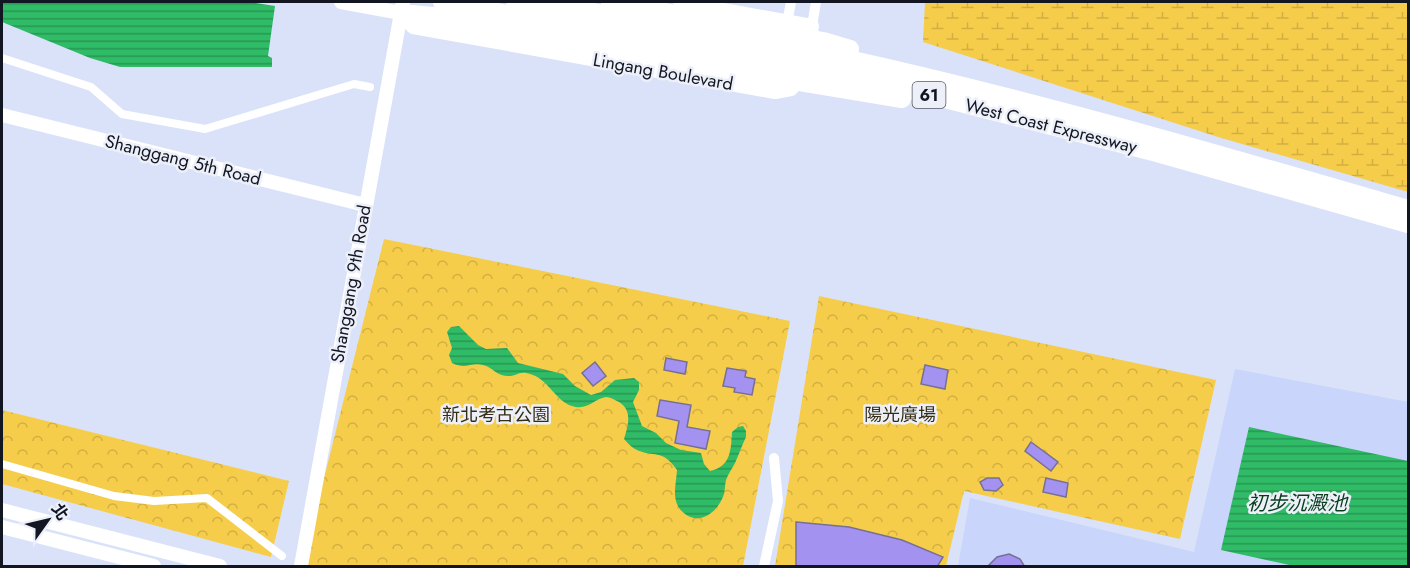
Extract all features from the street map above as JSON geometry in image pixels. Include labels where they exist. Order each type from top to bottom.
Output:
[{"type":"highway","name":"West Coast Expressway","points":[[537,2],[843,58],[1022,109],[1157,153],[1408,224]]},
{"type":"highway","points":[[610,2],[823,40],[1022,109]]},
{"type":"highway","points":[[402,7],[437,9],[692,64],[1022,109]]},
{"type":"highway","name":"West Coast Expressway","points":[[1022,109],[1162,138],[1408,209]]},
{"type":"street","name":"Lingang Boulevard","points":[[341,2],[402,7],[412,27],[775,92],[786,91],[798,82],[806,59],[812,26]]},
{"type":"street","points":[[474,2],[806,59]]},
{"type":"street","points":[[513,2],[782,51],[806,59]]},
{"type":"street","points":[[680,2],[812,26],[816,2]]},
{"type":"street","points":[[782,51],[790,2]]},
{"type":"street","name":"Shanggang 9th Road","points":[[301,567],[402,7]]},
{"type":"street","points":[[2,58],[91,87],[122,114],[206,129],[354,84],[370,87]]},
{"type":"street","name":"Shanggang 5th Road","points":[[2,115],[365,205]]},
{"type":"street","points":[[764,567],[778,501],[774,458]]},
{"type":"street","points":[[2,464],[114,496],[154,501],[207,498],[282,556]]},
{"type":"street","points":[[2,510],[220,567]]},
{"type":"street","points":[[2,527],[154,567]]},
{"type":"shaded area","points":[[1235,369],[1408,402],[1408,566],[958,566],[970,498],[1194,552]]},
{"type":"green space","points":[[925,2],[1408,2],[1408,192],[1218,137],[923,42]]},
{"type":"green space","name":"新北考古公園","points":[[384,239],[790,321],[743,566],[302,566]]},
{"type":"green space","name":"陽光廣場","points":[[819,296],[1216,380],[1180,539],[964,491],[946,566],[775,566]]},
{"type":"green space","points":[[2,410],[289,481],[271,557],[2,484]]},
{"type":"water","points":[[2,2],[250,2],[275,6],[268,56],[272,58],[272,67],[120,67],[90,58],[2,22]]},
{"type":"water","points":[[459,326],[478,345],[486,349],[507,348],[518,363],[563,374],[575,386],[591,395],[601,392],[615,380],[634,378],[639,382],[639,390],[633,402],[642,426],[656,433],[666,443],[681,450],[701,453],[704,464],[710,471],[722,466],[726,461],[730,451],[732,432],[743,426],[746,437],[727,478],[724,494],[718,506],[709,514],[698,518],[691,517],[680,510],[675,494],[677,470],[666,458],[635,449],[624,439],[628,414],[619,402],[606,397],[586,406],[572,406],[561,400],[544,382],[533,375],[521,373],[503,376],[483,365],[461,366],[452,363],[449,355],[452,348],[447,332],[451,327]]},
{"type":"water","name":"初步沉澱池","points":[[1249,427],[1408,461],[1408,566],[1294,566],[1221,550]]},
{"type":"building","points":[[666,358],[687,362],[685,374],[664,370]]},
{"type":"building","points":[[595,362],[606,376],[593,386],[582,373]]},
{"type":"building","points":[[925,365],[948,370],[945,389],[921,384]]},
{"type":"building","points":[[727,368],[746,371],[745,377],[755,379],[752,395],[734,392],[735,388],[723,386]]},
{"type":"building","points":[[660,400],[691,405],[687,427],[710,431],[706,449],[675,443],[679,421],[657,416]]},
{"type":"building","points":[[1031,442],[1058,462],[1051,471],[1025,451]]},
{"type":"building","points":[[987,478],[999,478],[1003,485],[996,491],[984,490],[980,482]]},
{"type":"building","points":[[1046,478],[1068,483],[1066,497],[1043,492]]},
{"type":"building","points":[[796,522],[849,527],[902,540],[943,557],[937,567],[796,567]]},
{"type":"building","points":[[1009,554],[1020,559],[1025,567],[987,567],[997,557]]}]
